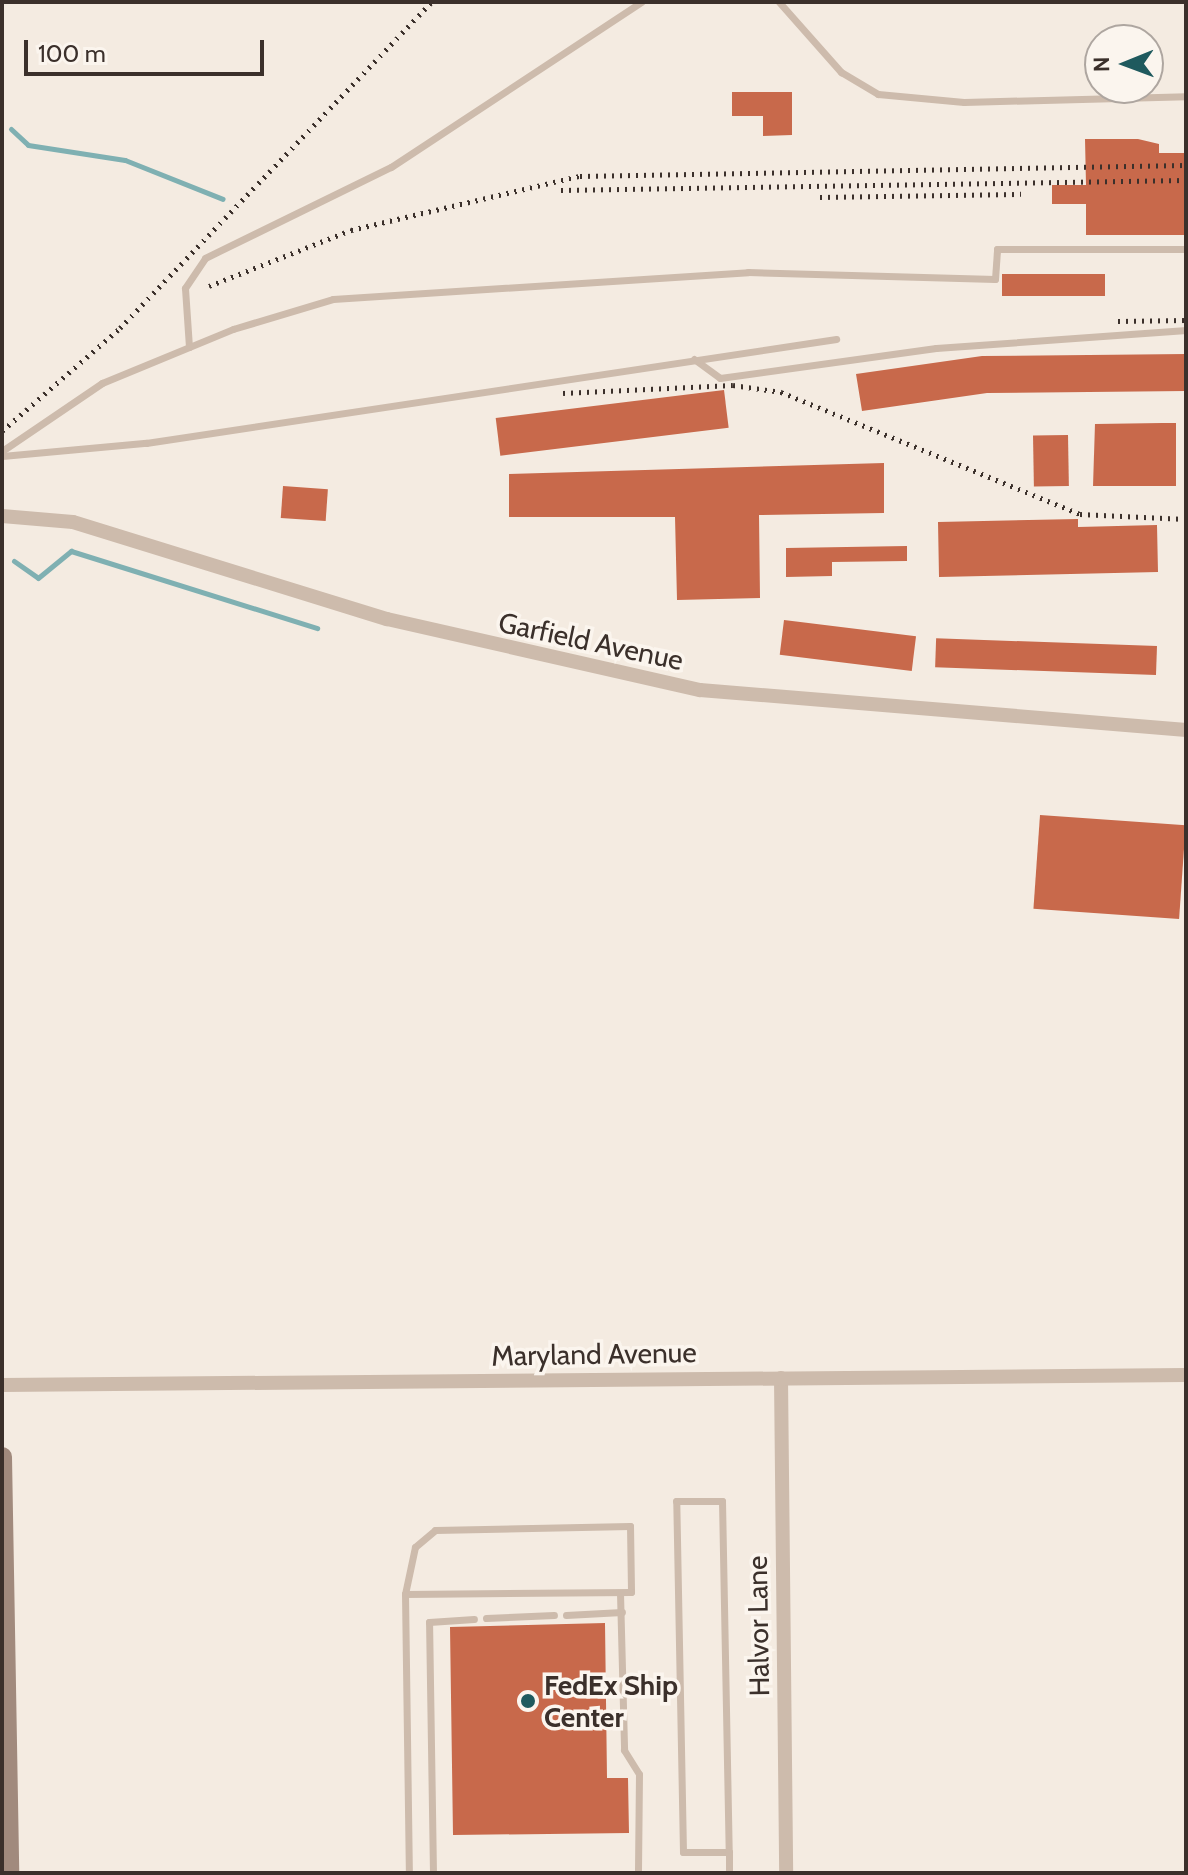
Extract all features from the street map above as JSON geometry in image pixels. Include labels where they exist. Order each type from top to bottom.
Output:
[{"type":"street","name":"Garfield Avenue","points":[[2,516],[73,522],[387,619],[700,690],[1186,730]]},
{"type":"street","name":"Maryland Avenue","points":[[2,1385],[1186,1375]]},
{"type":"street","name":"Halvor Lane","points":[[781,1378],[786,1873]]},
{"type":"street","points":[[2,1457],[5,1785],[9,1873]]},
{"type":"lane","points":[[189,347],[185,288],[205,258],[391,167],[641,2]]},
{"type":"lane","points":[[779,2],[841,72],[878,94],[995,102],[1186,96]]},
{"type":"lane","points":[[2,453],[78,395],[189,347],[304,306],[381,293],[748,272],[995,279],[997,249],[1186,249]]},
{"type":"lane","points":[[694,359],[720,378],[951,346],[1186,330]]},
{"type":"lane","points":[[2,453],[146,443],[836,339]]},
{"type":"lane","points":[[729,1852],[683,1852],[676,1501],[722,1501],[729,1852],[729,1873]]},
{"type":"lane","points":[[405,1594],[631,1592],[630,1526],[435,1530],[415,1547],[405,1594],[409,1873]]},
{"type":"lane","points":[[620,1593],[624,1750],[639,1774],[638,1873]]},
{"type":"lane","points":[[566,1615],[622,1612]]},
{"type":"lane","points":[[486,1618],[554,1615]]},
{"type":"lane","points":[[433,1873],[429,1622],[474,1619]]},
{"type":"building","points":[[732,92],[792,92],[792,135],[763,136],[763,116],[732,116]]},
{"type":"building","points":[[1085,139],[1138,139],[1159,144],[1159,153],[1186,153],[1186,235],[1086,235],[1086,204],[1052,204],[1052,185],[1086,185]]},
{"type":"building","points":[[1002,274],[1105,274],[1105,296],[1002,296]]},
{"type":"building","points":[[1186,354],[1186,391],[987,393],[862,411],[856,374],[982,356]]},
{"type":"building","points":[[724,390],[729,428],[500,456],[496,418]]},
{"type":"building","points":[[1176,423],[1176,486],[1093,486],[1095,424]]},
{"type":"building","points":[[1068,435],[1069,486],[1034,487],[1033,436]]},
{"type":"building","points":[[884,463],[884,513],[759,515],[760,598],[677,600],[675,517],[509,517],[509,474]]},
{"type":"building","points":[[283,486],[328,489],[326,521],[281,518]]},
{"type":"building","points":[[1078,519],[1078,527],[1157,525],[1158,572],[939,577],[938,522]]},
{"type":"building","points":[[907,546],[907,561],[832,562],[832,576],[786,577],[786,548]]},
{"type":"building","points":[[784,620],[916,636],[912,671],[780,655]]},
{"type":"building","points":[[936,638],[1157,646],[1156,675],[935,667]]},
{"type":"building","points":[[1040,815],[1186,825],[1179,919],[1033,909]]},
{"type":"building","name":"FedEx Ship Center","points":[[605,1623],[607,1778],[628,1778],[629,1833],[453,1835],[450,1627]]},
{"type":"waterway","points":[[11,129],[28,145],[125,160],[223,199]]},
{"type":"waterway","points":[[14,561],[38,578],[71,551],[317,628]]},
{"type":"railway","points":[[2,431],[120,328],[432,2]]},
{"type":"railway","points":[[209,286],[351,230],[580,176],[1186,165]]},
{"type":"railway","points":[[561,190],[1186,180]]},
{"type":"railway","points":[[820,197],[1021,194]]},
{"type":"railway","points":[[1118,321],[1186,320]]},
{"type":"railway","points":[[563,393],[733,385],[781,392],[1080,514],[1186,519]]},
{"type":"place","name":"FedEx Ship Center","points":[[528,1701]]}]
